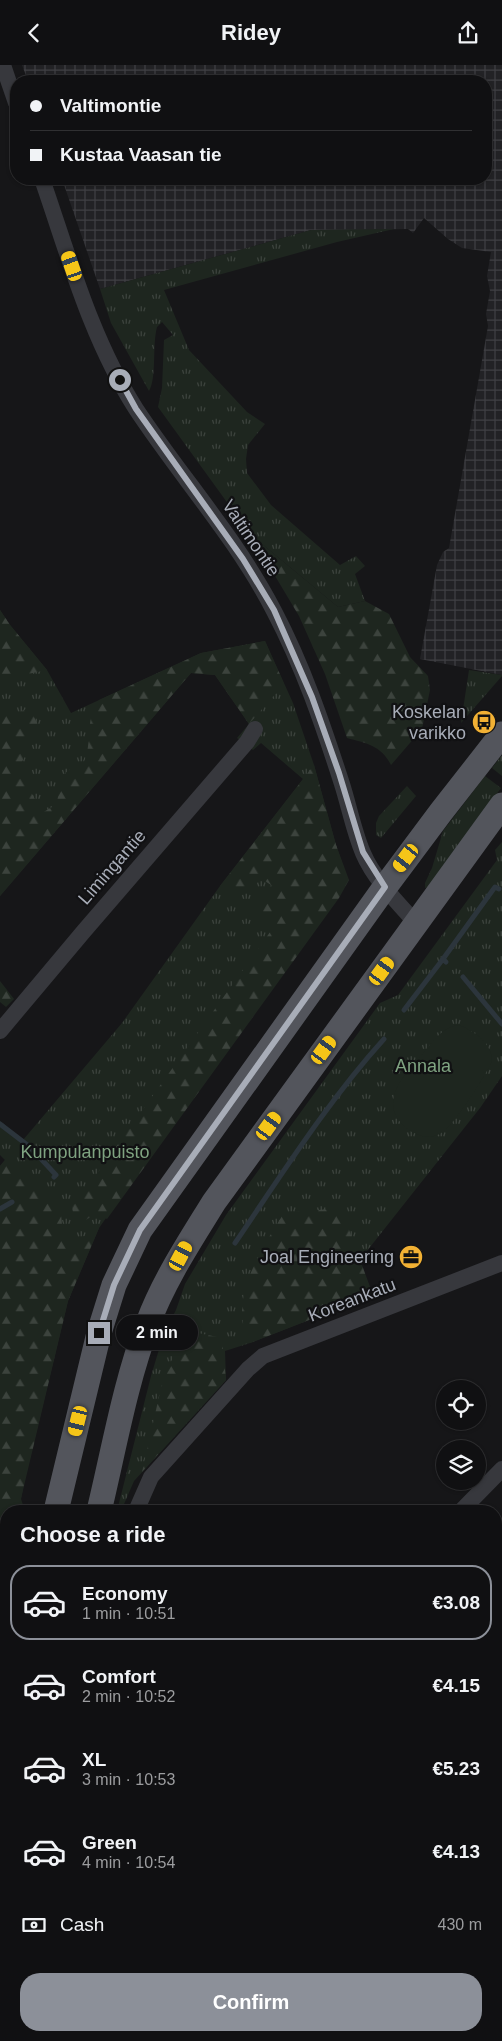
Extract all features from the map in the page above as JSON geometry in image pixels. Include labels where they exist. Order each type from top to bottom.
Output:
[{"type":"main road","points":[[57,1505],[99,1333],[114,1285],[140,1230],[385,887],[440,812],[502,734]]},
{"type":"main road","points":[[100,1505],[133,1367],[157,1301],[188,1243],[220,1194],[502,805]]},
{"type":"street","points":[[3,65],[10,85]]},
{"type":"street","name":"Valtimontie","points":[[44,185],[88,313],[103,347],[129,396],[243,559],[274,610],[312,697],[343,785],[363,852],[385,887],[416,923]]},
{"type":"street","name":"Limingantie","points":[[0,1031],[247,743],[255,729]]},
{"type":"street","name":"Koreankatu","points":[[139,1505],[151,1477],[248,1369],[263,1356],[502,1263]]},
{"type":"street","points":[[467,1505],[502,1469]]},
{"type":"shaded area","points":[[22,65],[502,65],[502,675],[420,659],[437,565],[443,552],[449,548],[488,326],[486,314],[490,291],[487,276],[491,252],[462,248],[448,239],[424,218],[413,233],[408,229],[311,230],[100,289],[64,185],[492,185],[492,75],[26,75]]},
{"type":"green space","points":[[394,229],[337,242],[164,290],[189,350],[247,412],[265,424],[248,445],[247,473],[271,505],[340,565],[356,556],[365,566],[355,574],[365,601],[338,607],[250,534],[158,407],[162,388],[164,340],[173,335],[162,322],[157,327],[153,378],[149,391],[111,323],[100,289],[311,230]]},
{"type":"green space","points":[[250,534],[338,607],[365,601],[389,614],[410,657],[428,676],[430,690],[422,729],[391,765],[378,749],[347,738],[325,674],[299,616]]},
{"type":"green space","name":"Kumpulanpuisto","points":[[0,610],[47,670],[71,713],[201,653],[265,641],[293,703],[314,765],[344,868],[344,880],[99,1228],[68,1301],[24,1483],[21,1499],[23,1505],[0,1505],[0,1166],[5,1160],[0,1155],[0,1121],[23,1140],[122,1023],[220,886],[303,779],[261,743],[253,750],[237,738],[249,724],[215,675],[191,673],[0,896]]},
{"type":"green space","points":[[0,610],[10,625],[47,670],[0,680]]},
{"type":"green space","points":[[265,641],[284,684],[249,724],[215,675],[191,673],[0,896],[0,710],[7,716],[30,708],[38,725],[19,769],[42,813],[57,804],[60,781],[65,773],[84,762],[88,750],[92,714],[99,700],[201,653]]},
{"type":"green space","points":[[469,670],[502,676],[461,723]]},
{"type":"green space","points":[[502,755],[502,776],[492,768]]},
{"type":"green space","points":[[314,765],[336,845],[349,880],[339,898],[107,1219],[97,1213],[76,1226],[70,1198],[83,1193],[273,928],[254,908],[271,885],[262,879],[238,897],[220,886]]},
{"type":"green space","points":[[485,776],[501,788],[429,887],[425,888],[425,883],[432,868],[443,831]]},
{"type":"green space","points":[[407,786],[416,796],[381,838],[376,835],[376,823],[379,816]]},
{"type":"green space","name":"Annala","points":[[502,842],[502,1076],[480,1108],[359,1261],[373,1295],[225,1351],[226,1380],[134,1481],[124,1505],[119,1505],[151,1376],[164,1333],[176,1310],[185,1284],[226,1215],[380,1003],[398,995],[497,860],[495,850]]},
{"type":"green space","points":[[0,981],[14,999],[6,1007],[0,1002]]},
{"type":"green space","points":[[459,1025],[476,1034],[486,1043],[492,1061],[470,1098],[444,1131],[428,1137],[412,1132],[398,1120],[394,1112],[393,1104],[396,1090],[404,1076],[435,1039],[448,1028]]},
{"type":"green space","points":[[5,1160],[48,1192],[49,1199],[61,1213],[63,1237],[74,1242],[99,1228],[68,1301],[19,1505],[0,1505],[0,1166]]},
{"type":"green space","points":[[341,1208],[373,1295],[250,1343],[244,1327],[242,1310],[244,1292],[257,1259],[284,1213]]},
{"type":"green space","points":[[189,1331],[222,1338],[226,1380],[142,1472],[163,1379],[177,1349]]},
{"type":"waterway","points":[[443,959],[495,887],[499,889]]},
{"type":"waterway","points":[[404,1010],[443,959],[446,962]]},
{"type":"waterway","points":[[463,977],[502,1024]]},
{"type":"waterway","points":[[235,1243],[325,1113],[384,1039]]},
{"type":"waterway","points":[[0,1124],[30,1147],[56,1175],[54,1177]]},
{"type":"waterway","points":[[0,1209],[12,1202]]},
{"type":"place","name":"Koskelan varikko","points":[[484,722]]},
{"type":"place","name":"Joal Engineering","points":[[411,1257]]},
{"type":"route","points":[[99,1333],[114,1285],[140,1230],[385,887],[363,852],[339,773],[312,697],[274,610],[243,559],[136,409],[120,380]]}]
